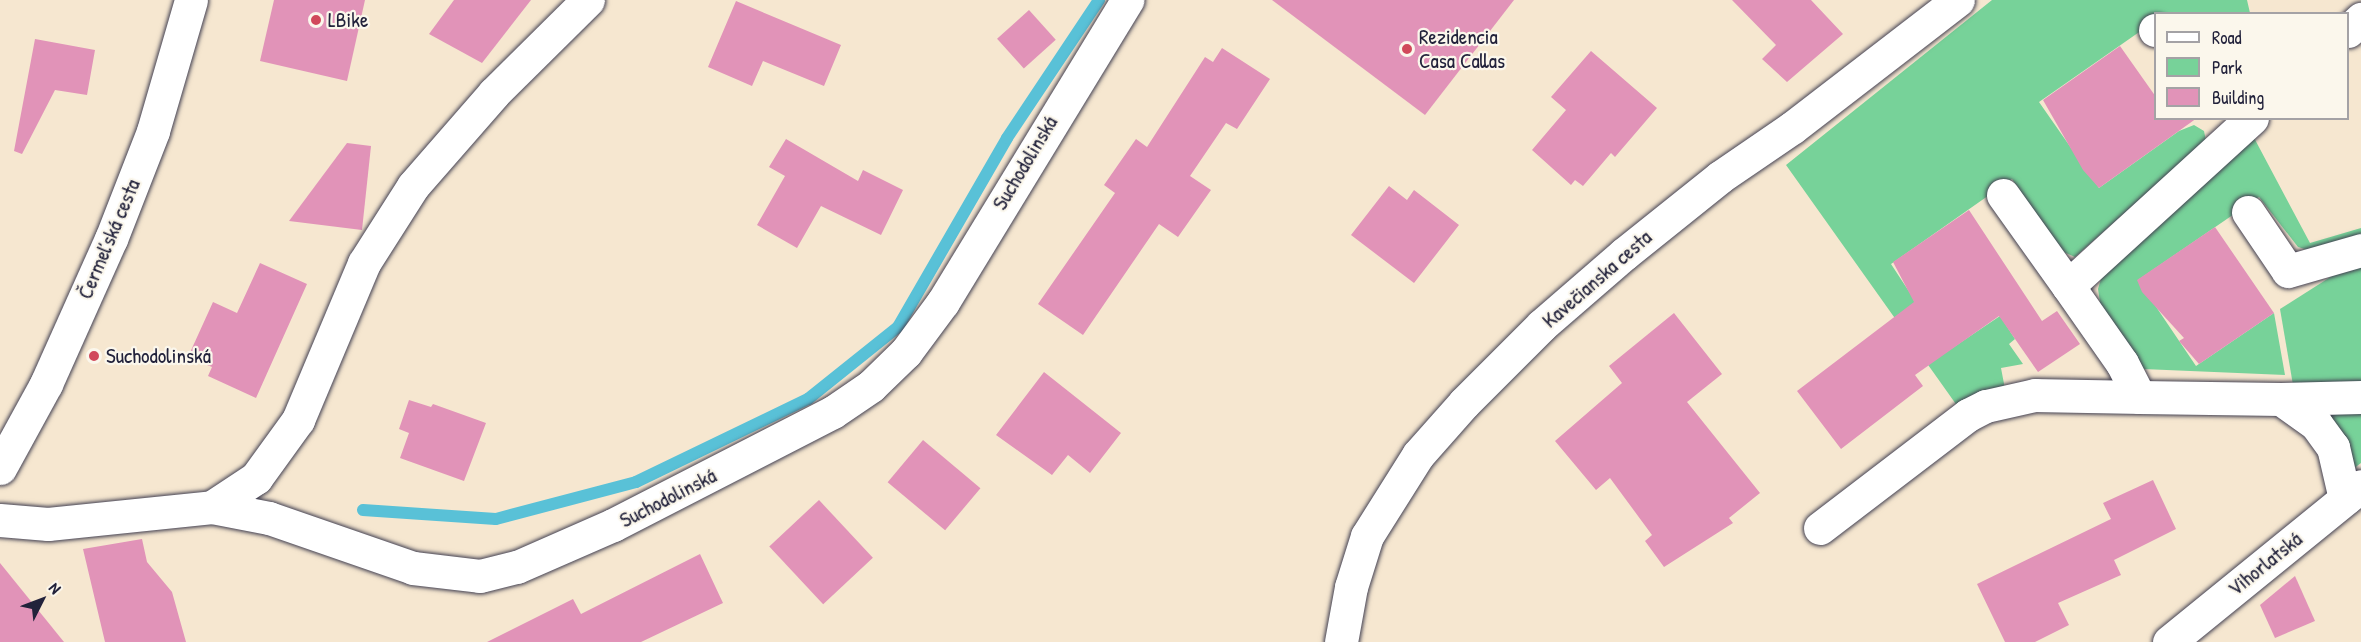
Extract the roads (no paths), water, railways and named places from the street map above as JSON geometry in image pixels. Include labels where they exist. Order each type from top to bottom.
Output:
[{"type":"street","name":"Čermeľská cesta","points":[[0,468],[46,384],[111,239],[153,131],[191,0]]},
{"type":"street","points":[[212,507],[256,478],[298,420],[364,263],[413,186],[494,93],[588,0]]},
{"type":"street","name":"Suchodolinská","points":[[0,520],[48,524],[212,507],[268,518],[412,568],[480,576],[517,567],[613,525],[789,437],[871,386],[906,352],[943,302],[1126,0]]},
{"type":"street","name":"Kavečianska cesta","points":[[1341,642],[1351,586],[1367,536],[1418,454],[1464,403],[1542,325],[1624,254],[1719,177],[1793,128],[1958,0]]},
{"type":"street","points":[[2349,30],[2361,19]]},
{"type":"street","points":[[2068,286],[2235,124]]},
{"type":"street","points":[[2003,195],[2122,363],[2139,397]]},
{"type":"street","points":[[2248,212],[2288,271],[2361,250]]},
{"type":"street","points":[[1820,528],[1968,415],[1986,406],[2035,394],[2281,399],[2361,397]]},
{"type":"street","points":[[2281,399],[2316,424],[2333,447],[2353,492]]},
{"type":"street","name":"Vihorlatská","points":[[2169,642],[2353,492]]},
{"type":"waterway","points":[[363,510],[496,519],[636,482],[808,399],[898,327],[1007,138],[1099,0]]},
{"type":"place","name":"LBike","points":[[316,20]]},
{"type":"place","name":"Rezidencia Casa Callas","points":[[1407,49]]},
{"type":"place","name":"Suchodolinská","points":[[94,356]]}]
